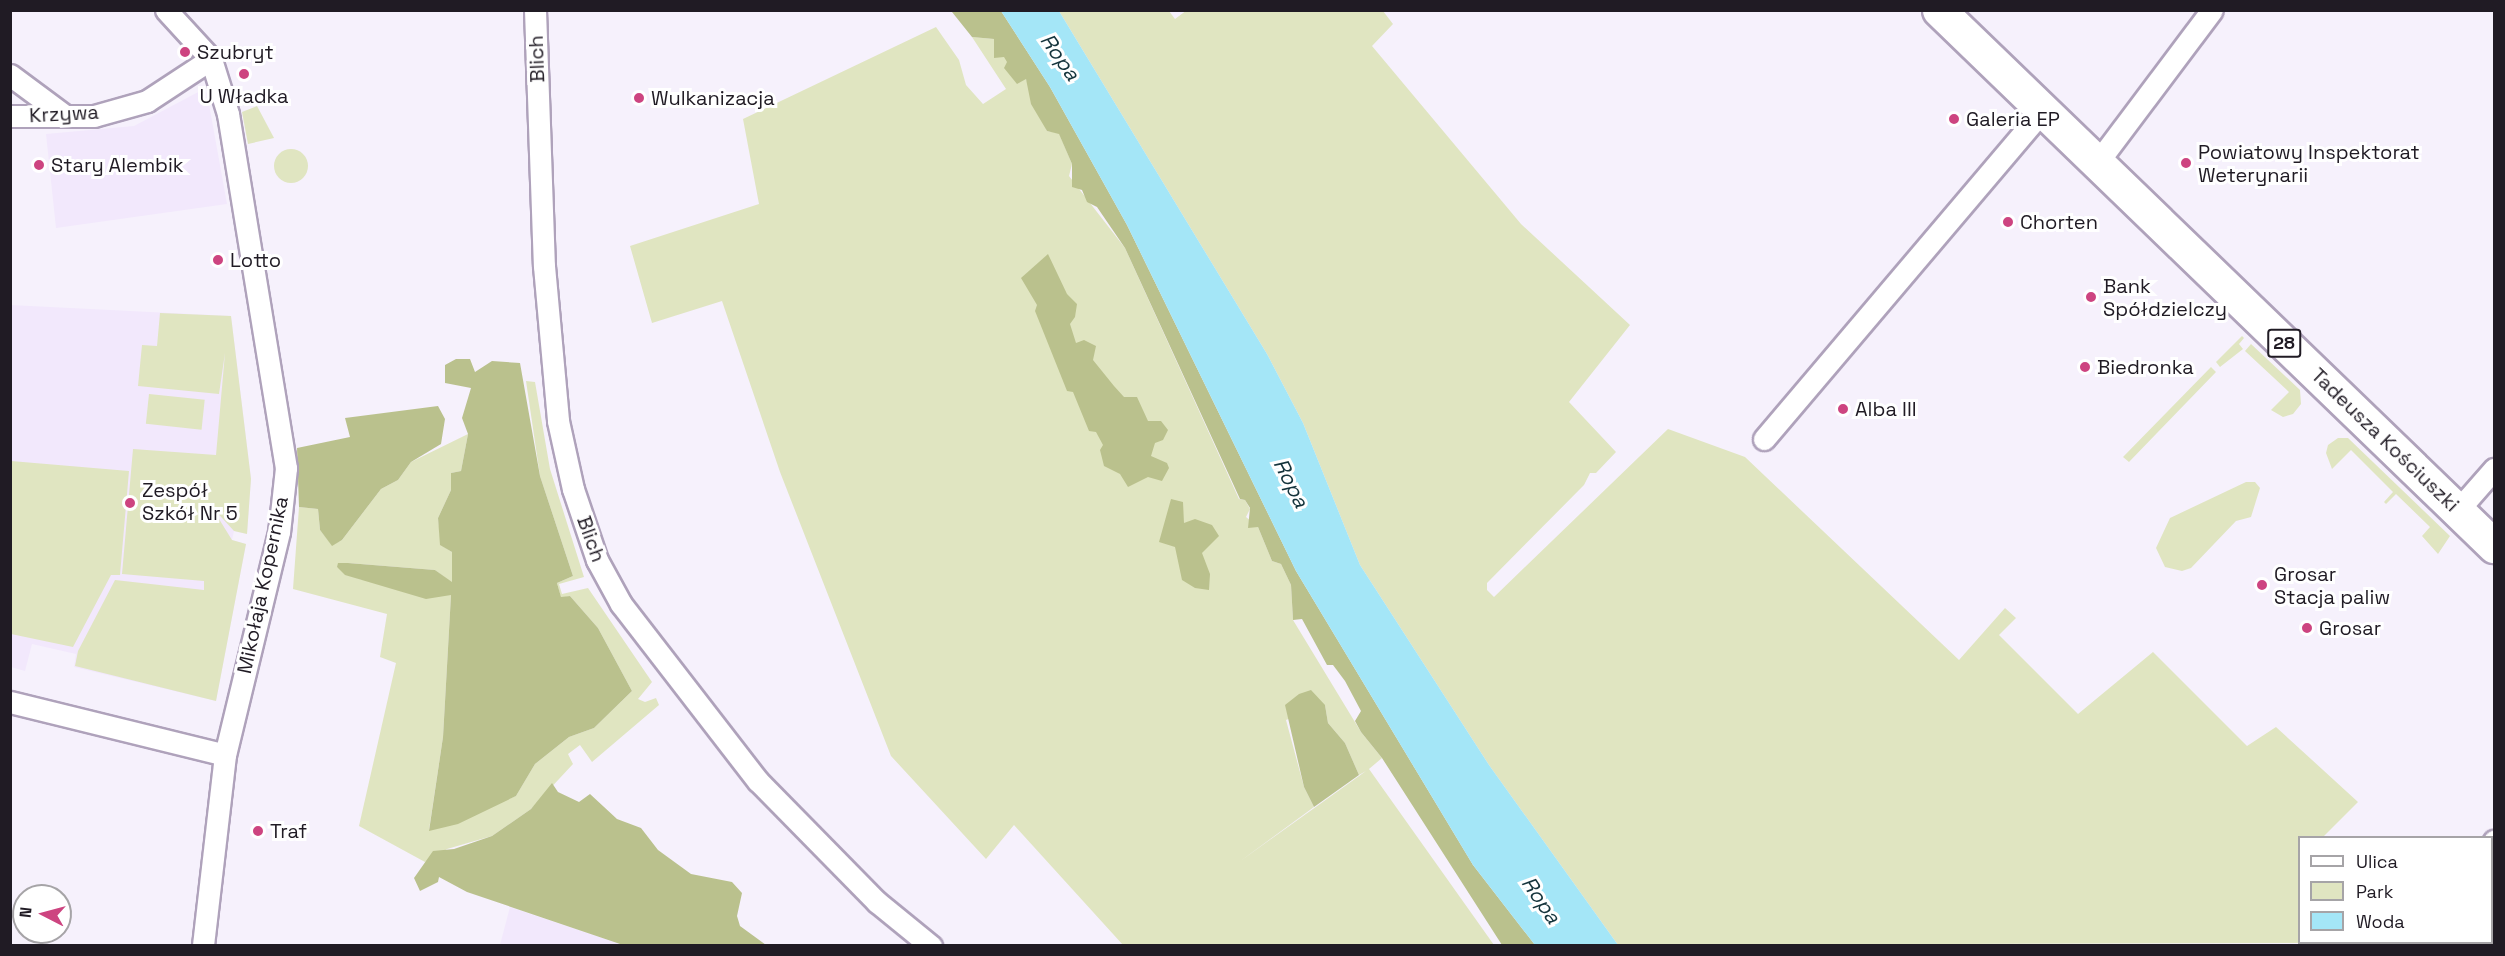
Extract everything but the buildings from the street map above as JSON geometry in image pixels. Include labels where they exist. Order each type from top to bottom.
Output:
[{"type":"main road","name":"Tadeusza Kościuszki","points":[[1939,10],[2494,546]]},
{"type":"street","points":[[166,10],[211,59]]},
{"type":"street","name":"Blich","points":[[535,10],[544,266],[558,422],[573,489],[597,560],[621,604],[758,781],[877,903],[931,945]]},
{"type":"street","points":[[2097,163],[2212,10]]},
{"type":"street","name":"Krzywa","points":[[10,116],[94,116],[147,101],[211,59]]},
{"type":"street","name":"Mikołaja Kopernika","points":[[203,945],[225,755],[279,532],[286,468],[231,125],[211,59]]},
{"type":"street","points":[[10,75],[64,115]]},
{"type":"street","points":[[1764,439],[2043,110]]},
{"type":"street","points":[[2458,510],[2494,469]]},
{"type":"street","points":[[10,702],[225,755]]},
{"type":"shaded area","points":[[202,90],[207,93],[227,204],[56,228],[46,134],[134,126]]},
{"type":"shaded area","name":"Zespół Szkół Nr 5","points":[[10,305],[231,316],[251,478],[247,534],[234,531],[232,540],[246,544],[216,701],[74,667],[76,654],[32,644],[25,671],[11,667]]},
{"type":"shaded area","points":[[510,907],[623,945],[500,945]]},
{"type":"green space","points":[[1187,10],[1383,11],[1393,24],[1372,46],[1521,224],[1630,325],[1569,402],[1616,452],[1596,473],[1590,473],[1584,485],[1487,583],[1487,590],[1494,597],[1668,429],[1745,457],[1959,660],[2005,608],[2016,618],[1999,635],[2078,714],[2153,652],[2247,746],[2276,727],[2358,802],[2324,836],[2298,836],[2298,943],[1618,945],[1489,765],[1360,565],[1303,423],[1267,354],[1059,11],[1169,11],[1175,19]]},
{"type":"green space","points":[[1001,11],[1050,87],[1127,225],[1296,571],[1473,865],[1535,945],[1502,945],[1382,758],[1361,732],[1355,721],[1361,711],[1345,681],[1333,665],[1327,665],[1302,619],[1293,620],[1291,585],[1281,564],[1272,561],[1258,527],[1248,528],[1250,508],[1245,500],[1240,499],[1125,248],[1097,207],[1087,202],[1082,190],[1072,187],[1072,164],[1059,134],[1047,131],[1031,104],[1026,79],[1017,84],[1004,68],[1007,62],[1004,57],[994,58],[994,39],[972,37],[952,12]]},
{"type":"green space","points":[[936,27],[959,60],[966,85],[983,104],[1006,89],[972,37],[994,39],[1008,62],[1026,79],[1047,131],[1059,133],[1072,164],[1069,176],[1125,248],[1239,499],[1245,500],[1250,509],[1246,517],[1258,527],[1272,561],[1281,564],[1291,585],[1293,620],[1361,732],[1382,758],[1369,769],[1494,945],[1123,945],[1014,825],[986,859],[891,756],[780,472],[722,301],[652,323],[630,246],[759,204],[743,119]],"holes":[[[1325,705],[1328,723],[1345,743],[1359,775],[1366,771],[1239,862],[1314,807],[1304,787],[1286,720]]]},
{"type":"green space","points":[[257,106],[274,138],[248,144],[242,112]]},
{"type":"green space","points":[[291,149],[303,154],[308,166],[303,178],[291,183],[279,178],[274,166],[279,154]]},
{"type":"green space","points":[[1048,254],[1067,294],[1077,304],[1075,317],[1070,324],[1076,343],[1084,340],[1096,346],[1093,360],[1114,386],[1124,397],[1137,397],[1148,421],[1161,421],[1168,430],[1163,440],[1155,443],[1151,456],[1167,463],[1169,468],[1162,481],[1148,477],[1128,487],[1120,474],[1104,466],[1100,450],[1103,445],[1096,432],[1089,431],[1073,392],[1067,391],[1035,311],[1037,305],[1021,278]]},
{"type":"green space","points":[[160,313],[231,316],[251,479],[247,534],[234,531],[211,506],[232,540],[246,544],[216,701],[75,666],[78,651],[115,580],[204,590],[204,581],[122,574],[133,449],[216,455],[225,353],[219,394],[138,386],[142,345],[157,346]]},
{"type":"green space","points":[[2242,336],[2244,338],[2239,344],[2243,349],[2220,367],[2216,362]]},
{"type":"green space","points":[[2251,344],[2300,390],[2301,404],[2293,414],[2283,417],[2271,410],[2289,392],[2245,351]]},
{"type":"green space","points":[[456,359],[470,359],[475,372],[492,361],[520,363],[540,476],[573,576],[557,583],[561,597],[570,596],[598,628],[632,691],[594,728],[569,737],[535,764],[516,796],[458,824],[429,831],[443,737],[451,595],[426,599],[345,575],[337,567],[338,563],[348,563],[435,570],[452,582],[452,552],[440,545],[438,518],[451,490],[451,473],[461,471],[468,434],[462,418],[471,388],[445,383],[445,365]]},
{"type":"green space","points":[[2211,367],[2216,372],[2129,462],[2123,457]]},
{"type":"green space","points":[[526,381],[535,382],[550,469],[584,577],[559,584],[562,594],[588,588],[652,682],[638,699],[645,702],[656,698],[659,705],[592,762],[580,745],[568,754],[573,764],[531,809],[492,836],[447,849],[425,862],[359,826],[396,663],[380,657],[387,614],[293,589],[299,507],[318,509],[320,530],[332,545],[342,540],[381,489],[398,480],[411,462],[468,434],[461,471],[451,473],[451,490],[438,518],[441,545],[452,552],[452,583],[435,570],[348,563],[337,567],[359,579],[451,595],[443,737],[429,830],[516,796],[535,764],[569,737],[594,728],[632,691],[598,628],[570,596],[561,598],[557,583],[573,576],[540,476]]},
{"type":"green space","points":[[149,394],[205,400],[202,430],[146,424]]},
{"type":"green space","points":[[438,406],[445,419],[441,444],[411,462],[398,480],[381,489],[342,540],[332,546],[320,530],[318,509],[299,507],[297,448],[350,437],[345,418]]},
{"type":"green space","points":[[2338,438],[2348,438],[2450,536],[2438,554],[2422,536],[2430,527],[2396,494],[2386,504],[2384,502],[2393,492],[2351,450],[2332,469],[2326,453],[2328,445]]},
{"type":"green space","points":[[11,461],[129,471],[120,575],[111,575],[73,647],[11,634]]},
{"type":"green space","points":[[2246,482],[2255,482],[2260,488],[2251,517],[2236,521],[2191,568],[2182,571],[2165,567],[2156,548],[2170,518]]},
{"type":"green space","points":[[1171,499],[1183,502],[1184,523],[1195,519],[1212,525],[1219,536],[1202,553],[1210,574],[1209,590],[1195,588],[1182,580],[1175,547],[1159,542]]},
{"type":"green space","points":[[1311,690],[1325,705],[1328,723],[1345,743],[1359,775],[1314,807],[1304,787],[1285,705],[1299,694]]},
{"type":"green space","points":[[552,783],[558,792],[579,802],[590,794],[617,819],[641,828],[658,850],[691,874],[732,882],[742,893],[737,916],[740,926],[766,945],[623,945],[467,892],[439,877],[438,882],[420,891],[414,878],[433,851],[454,849],[492,836],[531,809]]},
{"type":"water","name":"Ropa","points":[[1001,11],[1059,11],[1267,354],[1303,423],[1360,565],[1489,765],[1618,945],[1535,945],[1473,865],[1296,571],[1127,225],[1050,87]]},
{"type":"place","name":"Szubryt","points":[[185,52]]},
{"type":"place","name":"U Władka","points":[[244,74]]},
{"type":"place","name":"Wulkanizacja","points":[[639,98]]},
{"type":"place","name":"Galeria EP","points":[[1954,119]]},
{"type":"place","name":"Powiatowy Inspektorat Weterynarii","points":[[2186,163]]},
{"type":"place","name":"Stary Alembik","points":[[39,165]]},
{"type":"place","name":"Chorten","points":[[2008,222]]},
{"type":"place","name":"Lotto","points":[[218,260]]},
{"type":"place","name":"Bank Spółdzielczy","points":[[2091,297]]},
{"type":"place","name":"Biedronka","points":[[2085,367]]},
{"type":"place","name":"Alba III","points":[[1843,409]]},
{"type":"place","name":"Zespół Szkół Nr 5","points":[[130,503]]},
{"type":"place","name":"Grosar Stacja paliw","points":[[2262,585]]},
{"type":"place","name":"Grosar","points":[[2307,628]]},
{"type":"place","name":"Traf","points":[[258,831]]}]
